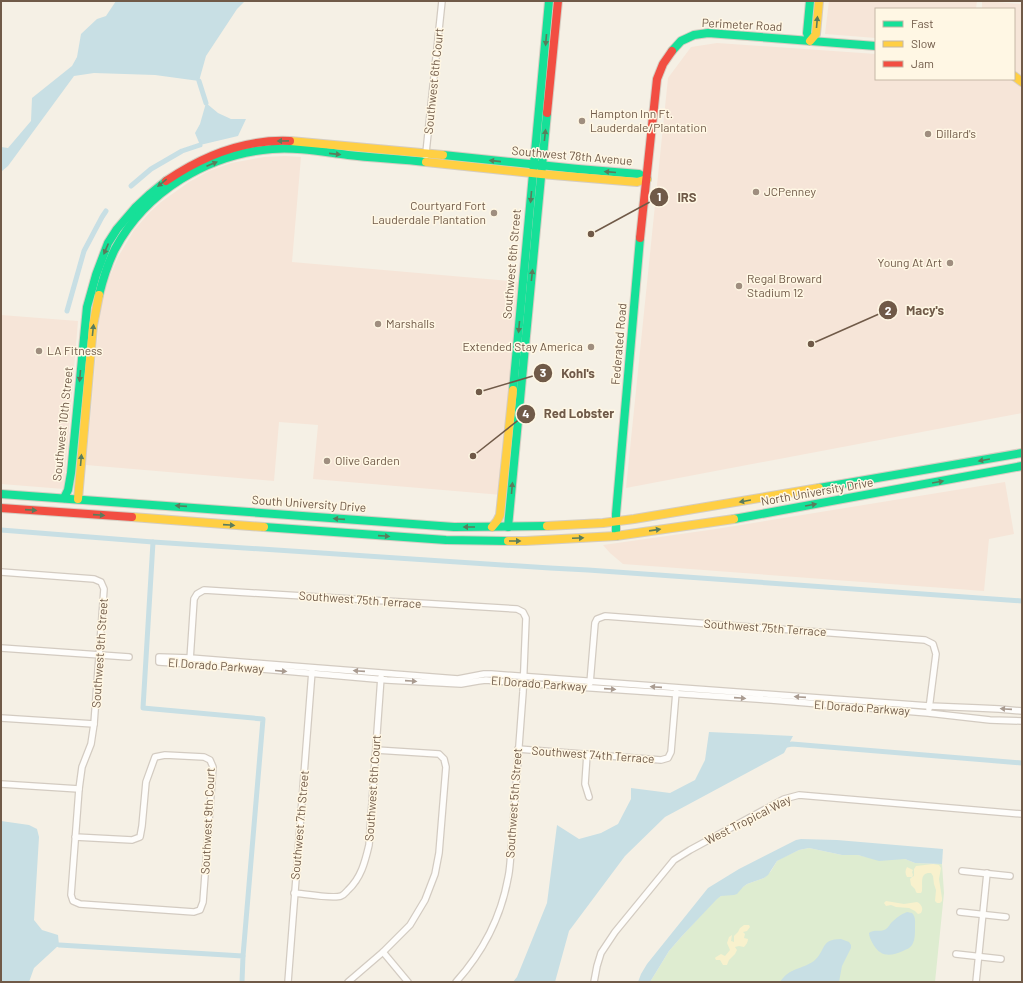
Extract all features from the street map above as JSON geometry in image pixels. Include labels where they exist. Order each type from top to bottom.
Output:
[{"type":"street","name":"Southwest 6th Court","points":[[426,158],[442,1]]},
{"type":"street","name":"Southwest 6th Street","points":[[508,527],[538,169],[549,1]]},
{"type":"street","name":"Southwest 6th Street","points":[[492,527],[500,515],[558,1]]},
{"type":"street","points":[[810,1],[807,33],[810,41],[816,34],[819,1]]},
{"type":"street","name":"Perimeter Road","points":[[647,179],[658,79],[663,64],[681,41],[694,35],[708,33],[875,46]]},
{"type":"street","name":"Southwest 78th Avenue","points":[[126,216],[148,194],[169,177],[189,165],[223,151],[253,144],[286,141],[322,144],[426,158],[538,169],[637,182],[647,179]]},
{"type":"street","points":[[296,149],[312,143]]},
{"type":"street","points":[[307,151],[322,144]]},
{"type":"street","name":"Southwest 78th Avenue","points":[[136,218],[153,200],[174,184],[204,167],[240,153],[273,149],[296,149],[307,151],[426,158]]},
{"type":"street","name":"Federated Road","points":[[616,536],[616,521],[640,238],[647,179]]},
{"type":"street","name":"Southwest 10th Street","points":[[64,498],[69,488],[87,307],[92,283],[109,242],[126,216]]},
{"type":"street","name":"Southwest 10th Street","points":[[78,499],[96,308],[105,272],[116,246],[136,218]]},
{"type":"street","name":"North University Drive","points":[[616,521],[807,491],[1022,453]]},
{"type":"street","points":[[898,489],[911,478],[963,469],[969,462]]},
{"type":"street","name":"North University Drive","points":[[616,536],[728,520],[1022,466]]},
{"type":"street","points":[[694,525],[703,519],[794,503],[807,491]]},
{"type":"street","name":"South University Drive","points":[[1,494],[454,527],[553,526],[616,521]]},
{"type":"street","points":[[60,512],[72,505],[78,499]]},
{"type":"street","points":[[1,508],[446,540],[525,541],[616,536]]},
{"type":"street","points":[[489,541],[508,527]]},
{"type":"street","name":"Southwest 9th Street","points":[[1,572],[94,579],[101,582],[104,589],[94,724],[91,744],[82,767],[79,789]]},
{"type":"street","name":"Southwest 75th Terrace","points":[[190,658],[194,599],[197,594],[204,590],[516,609],[523,612]]},
{"type":"street","name":"Southwest 5th Street","points":[[456,982],[476,958],[490,933],[501,906],[508,878],[523,684],[526,618],[523,612]]},
{"type":"street","name":"Southwest 75th Terrace","points":[[590,685],[595,623],[597,619],[605,616],[925,640],[933,644],[936,654],[929,706]]},
{"type":"street","points":[[1,648],[129,658]]},
{"type":"street","points":[[189,665],[190,658]]},
{"type":"street","name":"El Dorado Parkway","points":[[312,671],[190,658],[159,660],[189,665],[312,671],[461,684],[486,680],[523,684],[590,685]]},
{"type":"street","name":"Southwest 7th Street","points":[[288,982],[312,671]]},
{"type":"street","name":"El Dorado Parkway","points":[[381,676],[458,679],[484,674],[590,685],[676,691],[929,706],[999,708],[1022,711]]},
{"type":"street","name":"Southwest 6th Court","points":[[294,893],[334,897],[342,896],[351,887],[359,875],[369,845],[381,676]]},
{"type":"street","name":"El Dorado Parkway","points":[[676,691],[928,713],[990,720],[1022,721]]},
{"type":"street","name":"Southwest 74th Terrace","points":[[518,749],[661,760],[668,758],[671,752],[676,691]]},
{"type":"street","points":[[928,713],[929,706]]},
{"type":"street","points":[[1,718],[94,724]]},
{"type":"street","points":[[348,982],[383,952],[410,925],[425,900],[435,874],[439,845],[446,767],[444,759],[439,754],[376,750]]},
{"type":"street","points":[[587,754],[585,784],[589,797]]},
{"type":"street","name":"Southwest 9th Court","points":[[165,755],[196,756],[204,757],[210,760],[213,767],[203,902],[200,910],[194,912],[80,904],[73,901],[71,895],[75,837],[132,840],[140,837],[146,782],[155,757],[165,755]]},
{"type":"street","points":[[1,784],[79,789],[75,837]]},
{"type":"street","name":"West Tropical Way","points":[[594,982],[601,953],[615,932],[674,860],[784,799],[799,795],[1022,814]]},
{"type":"street","points":[[962,871],[1010,876]]},
{"type":"street","points":[[976,982],[987,873]]},
{"type":"street","points":[[960,912],[1006,917]]},
{"type":"street","points":[[383,952],[408,982]]},
{"type":"street","points":[[956,954],[1001,959]]},
{"type":"shaded area","points":[[829,1],[977,1],[976,8],[875,8],[875,38],[825,34]]},
{"type":"shaded area","points":[[982,1],[1022,4],[1022,413],[626,488],[668,78],[691,47],[717,43],[875,54],[875,80],[1015,80],[1015,8],[982,8]]},
{"type":"shaded area","points":[[264,157],[301,157],[292,262],[520,282],[502,495],[313,479],[318,425],[279,422],[274,481],[86,465],[102,302],[108,281],[118,257],[134,230],[161,202],[189,182],[209,171],[231,163]]},
{"type":"shaded area","points":[[1,315],[78,321],[64,489],[1,484]]},
{"type":"shaded area","points":[[1005,482],[1014,534],[989,539],[984,591],[623,564],[603,545],[716,529]]},
{"type":"green space","points":[[809,848],[842,855],[905,859],[915,863],[942,864],[944,893],[935,982],[650,982],[669,951],[716,899],[747,884],[764,878],[771,871],[777,861],[799,850]]},
{"type":"sand","points":[[933,864],[939,865],[941,868],[939,879],[942,901],[937,903],[935,901],[936,890],[931,873],[927,873],[923,876],[921,893],[917,893],[911,885],[910,879],[914,876],[914,869],[916,866]]},
{"type":"sand","points":[[907,867],[913,870],[912,877],[906,876]]},
{"type":"sand","points":[[886,901],[904,904],[917,902],[922,906],[922,911],[918,914],[909,908],[891,905],[886,906],[884,903]]},
{"type":"sand","points":[[744,925],[749,925],[750,927],[747,931],[743,932],[745,934],[744,938],[748,939],[747,943],[744,947],[735,947],[737,950],[735,954],[729,960],[727,965],[723,965],[720,960],[716,960],[715,958],[721,954],[725,956],[730,950],[727,943],[729,937],[732,935],[731,941],[734,942],[734,936]]},
{"type":"water","points":[[116,1],[245,1],[237,9],[206,56],[199,81],[155,75],[94,73],[74,76],[8,166],[1,171],[1,147],[8,148],[31,121],[32,98],[72,66],[77,57],[81,34],[97,19],[106,16]]},
{"type":"water","points":[[206,103],[218,113],[231,119],[246,119],[238,136],[200,145],[195,133],[200,124]]},
{"type":"water","points":[[709,732],[793,736],[784,753],[665,817],[625,856],[569,931],[555,982],[513,982],[517,977],[547,903],[557,825],[579,839],[601,833],[618,824],[631,799],[631,788],[670,793],[695,780],[705,760]]},
{"type":"water","points":[[1,821],[29,825],[37,829],[39,837],[34,920],[42,930],[58,935],[59,945],[34,968],[29,982],[1,982]]},
{"type":"water","points":[[796,840],[837,840],[943,849],[942,864],[915,863],[905,859],[879,861],[858,855],[842,855],[809,848],[799,850],[777,861],[768,875],[764,878],[747,884],[737,894],[721,896],[717,899],[669,951],[650,982],[638,982],[647,964],[708,888],[739,869]]},
{"type":"water","points":[[907,912],[912,913],[915,920],[915,936],[912,945],[903,951],[890,955],[879,952],[873,944],[869,933],[873,931],[885,930],[896,918]]},
{"type":"water","points":[[841,939],[849,942],[851,948],[842,966],[839,982],[780,982],[792,971],[814,961],[826,943]]},
{"type":"waterway","points":[[199,81],[206,103]]},
{"type":"waterway","points":[[131,186],[151,169],[182,151],[200,145]]},
{"type":"waterway","points":[[67,311],[84,251],[106,211]]},
{"type":"waterway","points":[[1,530],[153,542],[588,570],[1022,601]]},
{"type":"waterway","points":[[153,542],[143,708],[263,719],[243,956]]},
{"type":"waterway","points":[[782,746],[792,744],[1022,763]]},
{"type":"waterway","points":[[59,945],[243,956],[242,982]]},
{"type":"traffic: fast","points":[[513,390],[549,1]]},
{"type":"traffic: fast","points":[[810,1],[807,33],[810,41]]},
{"type":"traffic: fast","points":[[672,51],[681,41],[694,35],[708,33],[875,46]]},
{"type":"traffic: fast","points":[[508,527],[547,113]]},
{"type":"traffic: fast","points":[[99,295],[112,254],[128,228],[161,193],[181,179],[202,168],[248,152],[272,149],[301,149],[426,162]]},
{"type":"traffic: fast","points":[[443,155],[639,174],[647,179]]},
{"type":"traffic: fast","points":[[64,498],[68,490],[71,473],[87,307],[96,275],[108,243],[117,229],[135,208],[166,181]]},
{"type":"traffic: fast","points":[[616,536],[616,514],[640,238]]},
{"type":"traffic: fast","points":[[819,488],[1022,453]]},
{"type":"traffic: fast","points":[[734,519],[1022,466]]},
{"type":"traffic: fast","points":[[1,494],[454,527],[547,526]]},
{"type":"traffic: fast","points":[[264,527],[446,540],[508,541]]},
{"type":"traffic: slow","points":[[810,41],[816,34],[819,1]]},
{"type":"traffic: slow","points":[[1015,77],[1022,82]]},
{"type":"traffic: slow","points":[[290,141],[443,155]]},
{"type":"traffic: slow","points":[[426,162],[637,182],[647,179]]},
{"type":"traffic: slow","points":[[78,499],[93,326],[99,295]]},
{"type":"traffic: slow","points":[[492,527],[500,515],[513,390]]},
{"type":"traffic: slow","points":[[547,526],[603,523],[634,519],[819,488]]},
{"type":"traffic: slow","points":[[132,517],[264,527]]},
{"type":"traffic: slow","points":[[508,541],[616,536],[734,519]]},
{"type":"traffic: jam","points":[[547,113],[558,1]]},
{"type":"traffic: jam","points":[[640,238],[657,79],[663,64],[672,51]]},
{"type":"traffic: jam","points":[[166,181],[210,156],[225,150],[257,143],[290,141]]},
{"type":"traffic: jam","points":[[1,508],[132,517]]},
{"type":"place","name":"Hampton Inn Ft. Lauderdale/Plantation","points":[[582,121]]},
{"type":"place","name":"Dillard's","points":[[928,134]]},
{"type":"place","name":"JCPenney","points":[[756,192]]},
{"type":"place","name":"Courtyard Fort Lauderdale Plantation","points":[[494,213]]},
{"type":"place","name":"IRS","points":[[591,234]]},
{"type":"place","name":"Young At Art","points":[[950,263]]},
{"type":"place","name":"Regal Broward Stadium 12","points":[[739,286]]},
{"type":"place","name":"Marshalls","points":[[378,324]]},
{"type":"place","name":"Macy's","points":[[811,344]]},
{"type":"place","name":"Extended Stay America","points":[[591,347]]},
{"type":"place","name":"LA Fitness","points":[[39,351]]},
{"type":"place","name":"Kohl's","points":[[479,392]]},
{"type":"place","name":"Red Lobster","points":[[473,456]]},
{"type":"place","name":"Olive Garden","points":[[327,461]]}]
